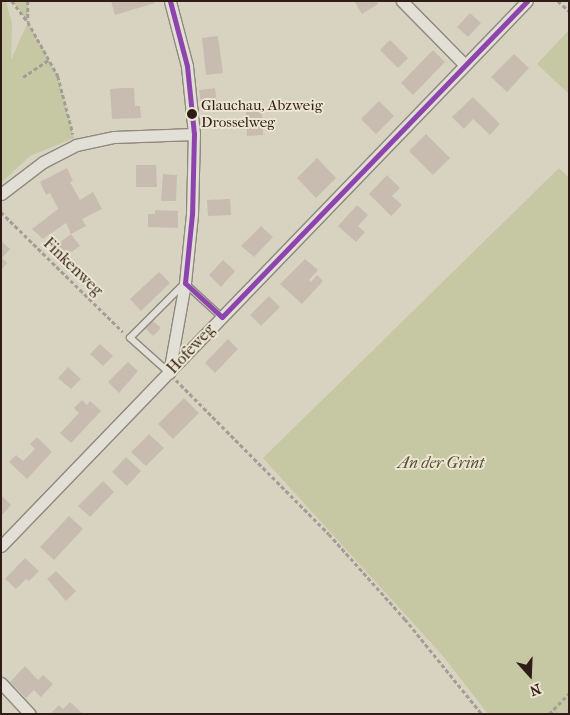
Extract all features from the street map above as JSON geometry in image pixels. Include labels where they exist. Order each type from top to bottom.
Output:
[{"type":"street","points":[[169,373],[185,283],[192,214],[194,134],[186,66],[170,1]]},
{"type":"street","points":[[402,1],[464,64]]},
{"type":"street","name":"Hofeweg","points":[[1,546],[464,64],[527,1]]},
{"type":"street","points":[[1,194],[43,162],[76,145],[114,136],[194,134]]},
{"type":"street","points":[[1,683],[30,714]]},
{"type":"lane","points":[[169,373],[130,338],[185,283],[222,317]]},
{"type":"path","points":[[12,1],[28,22],[58,76],[76,145]]},
{"type":"path","points":[[28,1],[28,22]]},
{"type":"path","points":[[558,1],[569,11]]},
{"type":"path","points":[[23,77],[48,60]]},
{"type":"path","name":"Finkenweg","points":[[1,212],[130,338]]},
{"type":"path","points":[[169,373],[330,534],[405,619],[482,714]]},
{"type":"path","points":[[548,714],[569,693]]},
{"type":"green space","points":[[1,1],[6,1],[12,24],[11,60],[28,22],[58,76],[74,138],[30,156],[1,183]]},
{"type":"green space","points":[[12,1],[28,1],[28,22]]},
{"type":"green space","points":[[569,30],[569,94],[537,64]]},
{"type":"green space","name":"An der Grint","points":[[559,168],[569,178],[569,714],[488,714],[443,656],[263,458]]},
{"type":"building","points":[[111,1],[154,1],[155,3],[115,15]]},
{"type":"building","points":[[354,1],[376,1],[378,4],[362,14]]},
{"type":"building","points":[[470,13],[481,23],[468,37],[457,27]]},
{"type":"building","points":[[218,36],[223,73],[206,75],[202,38]]},
{"type":"building","points":[[390,40],[408,58],[398,68],[380,50]]},
{"type":"building","points":[[433,50],[445,62],[413,95],[401,83]]},
{"type":"building","points":[[514,54],[529,68],[507,92],[491,77]]},
{"type":"building","points":[[134,88],[135,106],[140,106],[141,118],[112,119],[110,89]]},
{"type":"building","points":[[215,88],[217,104],[213,105],[213,109],[202,111],[199,90]]},
{"type":"building","points":[[473,97],[500,124],[490,135],[473,119],[464,129],[452,117]]},
{"type":"building","points":[[379,101],[394,116],[376,134],[361,119]]},
{"type":"building","points":[[262,111],[263,135],[247,136],[246,112]]},
{"type":"building","points":[[426,134],[450,158],[433,175],[409,151]]},
{"type":"building","points":[[317,158],[336,178],[316,198],[297,178]]},
{"type":"building","points":[[136,165],[156,165],[157,187],[136,187]]},
{"type":"building","points":[[67,168],[73,181],[70,182],[80,200],[93,192],[102,209],[82,219],[86,226],[71,234],[66,223],[43,239],[32,229],[58,209],[50,193],[46,195],[40,182]]},
{"type":"building","points":[[163,174],[177,175],[176,201],[161,201]]},
{"type":"building","points":[[387,175],[400,188],[392,196],[402,205],[391,216],[369,194]]},
{"type":"building","points":[[230,199],[231,215],[208,216],[207,200]]},
{"type":"building","points":[[357,205],[368,215],[358,226],[365,232],[356,242],[338,226]]},
{"type":"building","points":[[155,210],[178,211],[178,228],[148,227],[148,214],[155,214]]},
{"type":"building","points":[[261,226],[273,237],[254,257],[241,246]]},
{"type":"building","points":[[71,234],[80,246],[59,261],[51,249]]},
{"type":"building","points":[[1,241],[10,249],[2,258],[7,263],[1,270]]},
{"type":"building","points":[[305,259],[318,270],[309,280],[311,282],[317,275],[323,281],[302,304],[280,284]]},
{"type":"building","points":[[223,260],[235,271],[221,287],[209,275]]},
{"type":"building","points":[[159,272],[170,283],[141,311],[130,299]]},
{"type":"building","points":[[269,296],[280,307],[261,326],[250,315]]},
{"type":"building","points":[[153,321],[161,328],[153,336],[145,328]]},
{"type":"building","points":[[228,339],[238,349],[215,373],[205,363]]},
{"type":"building","points":[[100,344],[113,356],[103,366],[90,354]]},
{"type":"building","points":[[128,362],[138,371],[119,393],[108,382]]},
{"type":"building","points":[[68,367],[81,379],[71,389],[58,378]]},
{"type":"building","points":[[184,398],[199,413],[173,439],[158,424]]},
{"type":"building","points":[[82,400],[87,405],[90,401],[101,411],[71,443],[60,433],[79,413],[74,408]]},
{"type":"building","points":[[149,434],[164,448],[146,466],[131,452]]},
{"type":"building","points":[[37,437],[52,452],[27,479],[9,462],[16,455],[23,461],[35,449],[30,444]]},
{"type":"building","points":[[126,457],[141,471],[127,486],[112,472]]},
{"type":"building","points":[[103,481],[114,492],[90,517],[78,506]]},
{"type":"building","points":[[1,495],[11,505],[1,516]]},
{"type":"building","points":[[69,516],[83,529],[54,560],[40,547]]},
{"type":"building","points":[[25,558],[39,571],[29,581],[26,579],[16,589],[5,579]]},
{"type":"building","points":[[56,571],[76,591],[66,601],[47,579]]},
{"type":"building","points":[[25,666],[38,680],[43,675],[53,684],[41,697],[34,690],[26,698],[10,682]]},
{"type":"building","points":[[70,702],[83,714],[50,714],[59,705],[63,709]]},
{"type":"transit line","points":[[170,1],[187,66],[194,134],[192,214],[185,283],[222,317],[527,1]]},
{"type":"place","name":"Glauchau, Abzweig Drosselweg","points":[[192,114]]}]
